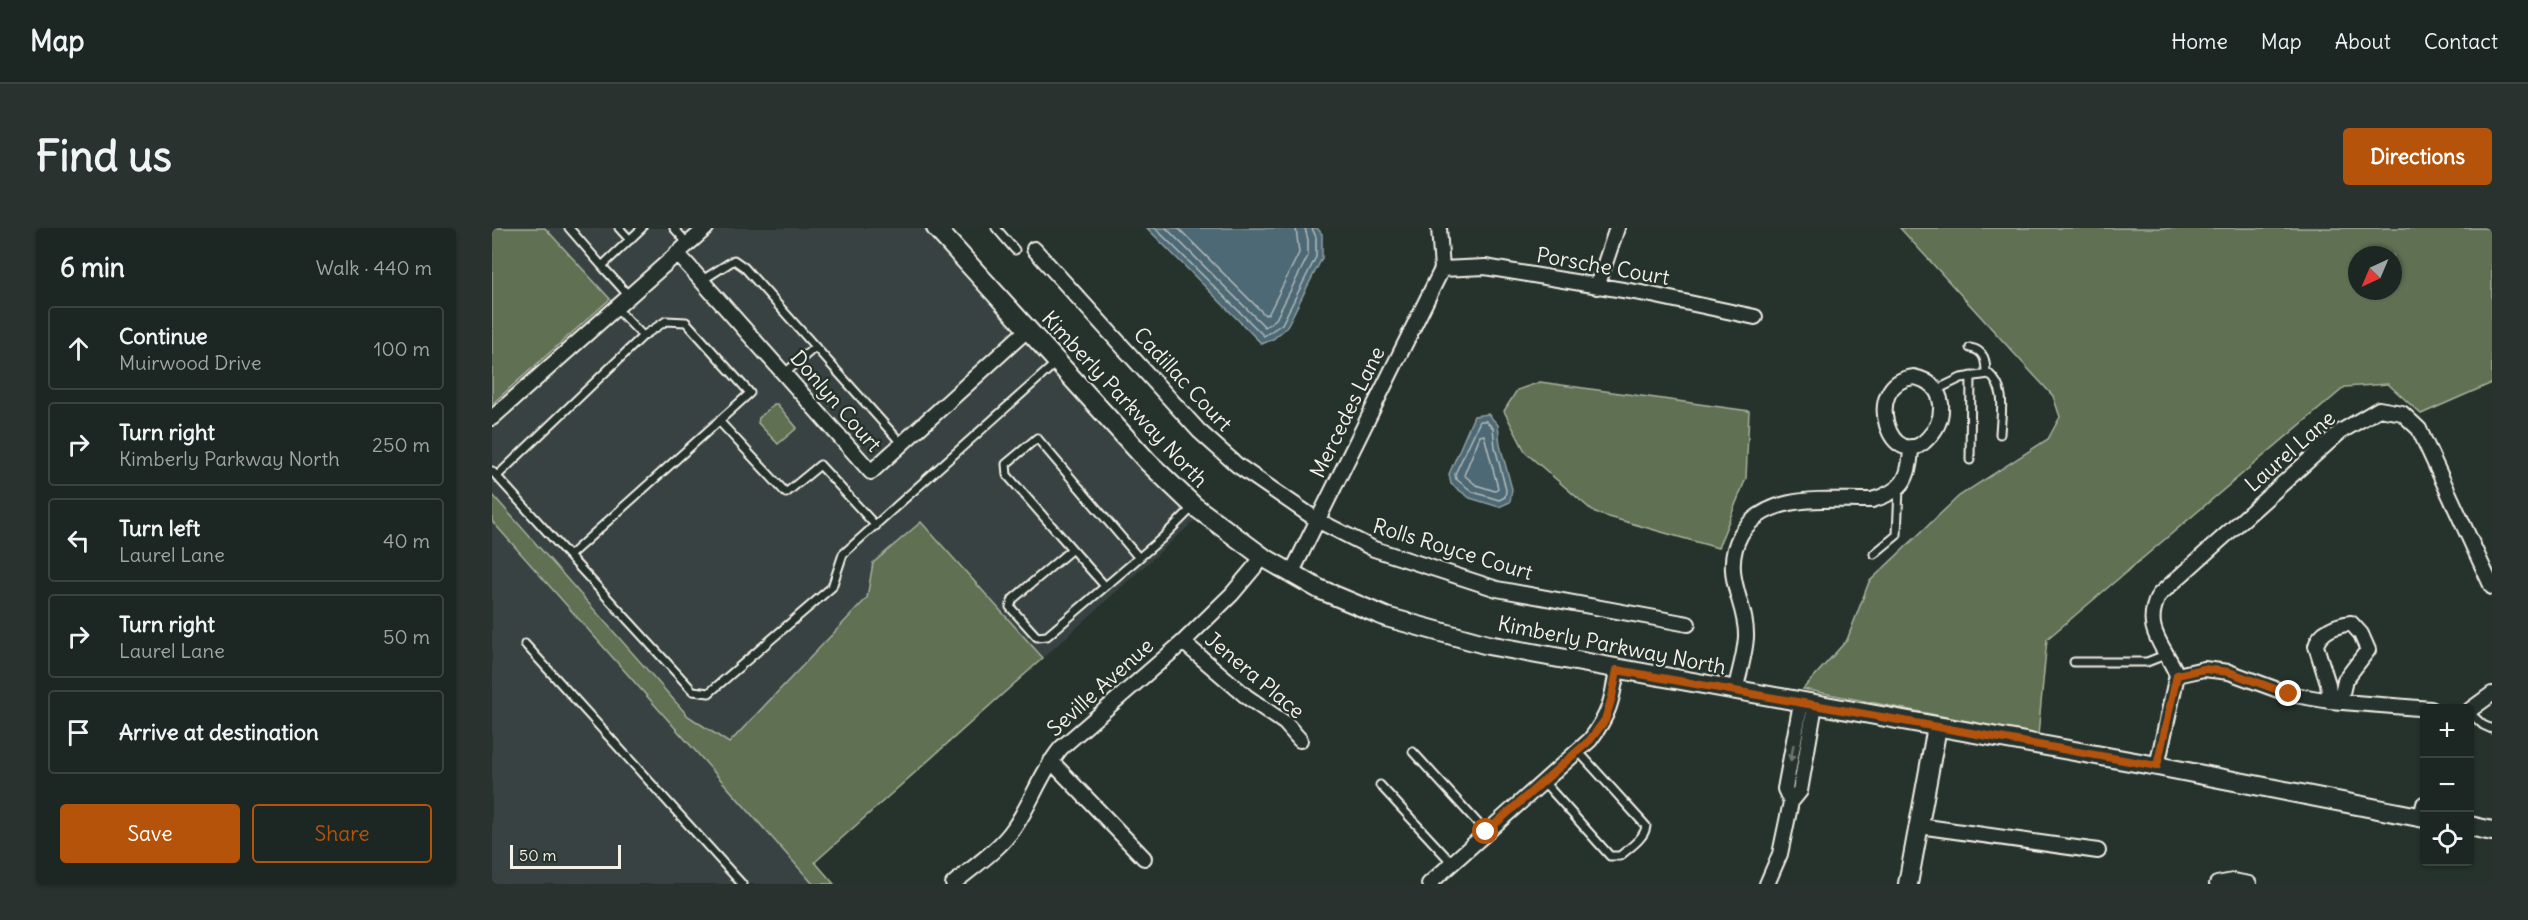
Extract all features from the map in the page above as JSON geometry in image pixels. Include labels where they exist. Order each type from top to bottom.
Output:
[{"type":"street","points":[[492,418],[706,228]]},
{"type":"street","name":"Kimberly Parkway North","points":[[936,228],[1148,462],[1194,506],[1263,557],[1291,574],[1319,589],[1386,617],[1488,645],[1617,670],[2420,812]]},
{"type":"street","points":[[1439,228],[1442,269]]},
{"type":"street","points":[[1598,287],[1617,228]]},
{"type":"street","name":"Cadillac Court","points":[[1034,249],[1198,431],[1237,465],[1317,520]]},
{"type":"street","name":"Donlyn Court","points":[[677,253],[871,472],[1027,330]]},
{"type":"street","name":"Porsche Court","points":[[1442,269],[1485,267],[1647,294],[1755,317]]},
{"type":"street","name":"Mercedes Lane","points":[[1291,574],[1442,269]]},
{"type":"street","points":[[1908,378],[1921,378],[1936,390],[1941,407],[1937,425],[1924,442],[1917,447],[1898,443],[1888,432],[1885,418],[1886,402],[1894,387],[1908,378]]},
{"type":"street","name":"Laurel Lane","points":[[2177,675],[2153,632],[2154,605],[2159,596],[2340,432],[2379,409],[2402,413],[2419,429],[2492,587]]},
{"type":"street","points":[[1735,691],[1746,629],[1732,566],[1733,553],[1744,531],[1768,508],[1785,504],[1872,500],[1886,496],[1899,488],[1908,476],[1911,447]]},
{"type":"street","name":"Rolls Royce Court","points":[[1317,520],[1374,549],[1497,589],[1688,624]]},
{"type":"street","name":"Seville Avenue","points":[[953,884],[1001,843],[1015,827],[1051,761],[1075,735],[1184,642],[1232,594],[1263,557]]},
{"type":"street","points":[[2351,623],[2361,634],[2368,650],[2345,680],[2335,701],[2316,646],[2317,640],[2337,626],[2351,623]]},
{"type":"street","name":"Jenera Place","points":[[1184,642],[1247,697],[1285,723],[1300,740]]},
{"type":"street","points":[[2157,766],[2177,675],[2204,669],[2229,672],[2289,694],[2335,701],[2420,707]]},
{"type":"street","points":[[1429,884],[1590,740],[1605,720],[1617,670]]},
{"type":"street","points":[[2474,707],[2492,694]]},
{"type":"street","points":[[1767,884],[1780,854],[1791,802],[1800,791],[1808,704]]},
{"type":"street","points":[[1908,884],[1937,727]]},
{"type":"street","points":[[1051,761],[1144,858]]},
{"type":"street","points":[[1919,826],[2098,850]]},
{"type":"street","points":[[2474,827],[2492,831]]},
{"type":"street","points":[[2217,884],[2233,880],[2249,884]]},
{"type":"lane","points":[[569,228],[629,296]]},
{"type":"lane","points":[[619,228],[630,240]]},
{"type":"lane","points":[[602,266],[642,228]]},
{"type":"lane","points":[[674,228],[688,244]]},
{"type":"lane","points":[[996,228],[1015,250]]},
{"type":"lane","points":[[701,281],[734,260],[744,267],[902,444]]},
{"type":"lane","points":[[616,308],[642,336]]},
{"type":"lane","points":[[569,556],[750,393],[686,322],[666,321],[642,336],[494,473],[569,556],[693,691],[709,693],[832,587],[843,554],[1057,362]]},
{"type":"lane","points":[[784,375],[815,347]]},
{"type":"lane","points":[[1970,348],[1977,349],[1983,354],[1986,374]]},
{"type":"lane","points":[[1936,390],[1971,376],[1986,374],[1996,380],[2002,396],[2000,434]]},
{"type":"lane","points":[[1970,460],[1971,376]]},
{"type":"lane","points":[[719,421],[786,493],[820,465],[876,526]]},
{"type":"lane","points":[[1105,586],[1007,475],[1006,464],[1037,438],[1139,558]]},
{"type":"lane","points":[[1874,554],[1898,535],[1899,488]]},
{"type":"lane","points":[[1072,549],[1013,599],[1010,608],[1037,637],[1047,636],[1139,558],[1194,506]]},
{"type":"lane","points":[[525,644],[742,884]]},
{"type":"lane","points":[[2074,662],[2147,662],[2164,655]]},
{"type":"lane","points":[[2474,716],[2483,725],[2492,729]]},
{"type":"lane","points":[[1543,781],[1610,856],[1620,856],[1640,838],[1646,826],[1578,751]]},
{"type":"lane","points":[[1413,752],[1486,832]]},
{"type":"lane","points":[[1380,785],[1452,863]]},
{"type":"shaded area","points":[[545,228],[935,228],[1203,513],[1043,658],[921,522],[873,562],[867,598],[729,743],[688,716],[492,494],[492,404],[609,300]]},
{"type":"shaded area","points":[[492,521],[813,884],[492,884]]},
{"type":"green space","points":[[492,228],[545,228],[610,299],[492,404]]},
{"type":"green space","points":[[1900,228],[2492,228],[2492,383],[2421,414],[2388,384],[2345,387],[2047,639],[2038,735],[1803,689],[1847,640],[1869,582],[1959,496],[2048,439],[2060,417],[2053,396]]},
{"type":"green space","points":[[1540,382],[1749,411],[1746,478],[1718,548],[1595,513],[1526,453],[1504,411],[1517,390]]},
{"type":"green space","points":[[774,404],[777,404],[797,428],[778,444],[758,423],[759,418]]},
{"type":"green space","points":[[492,494],[688,716],[729,743],[867,598],[873,563],[921,522],[1043,658],[815,862],[834,884],[813,884],[492,521]]},
{"type":"water","points":[[1147,228],[1317,228],[1322,234],[1322,258],[1286,328],[1273,339],[1262,344]]},
{"type":"water","points":[[1488,414],[1498,425],[1500,445],[1512,489],[1510,502],[1499,507],[1470,498],[1451,484],[1449,474],[1474,416]]},
{"type":"route","points":[[1486,832],[1590,740],[1605,720],[1617,670],[2157,766],[2177,675],[2204,669],[2229,672],[2289,694]]}]
